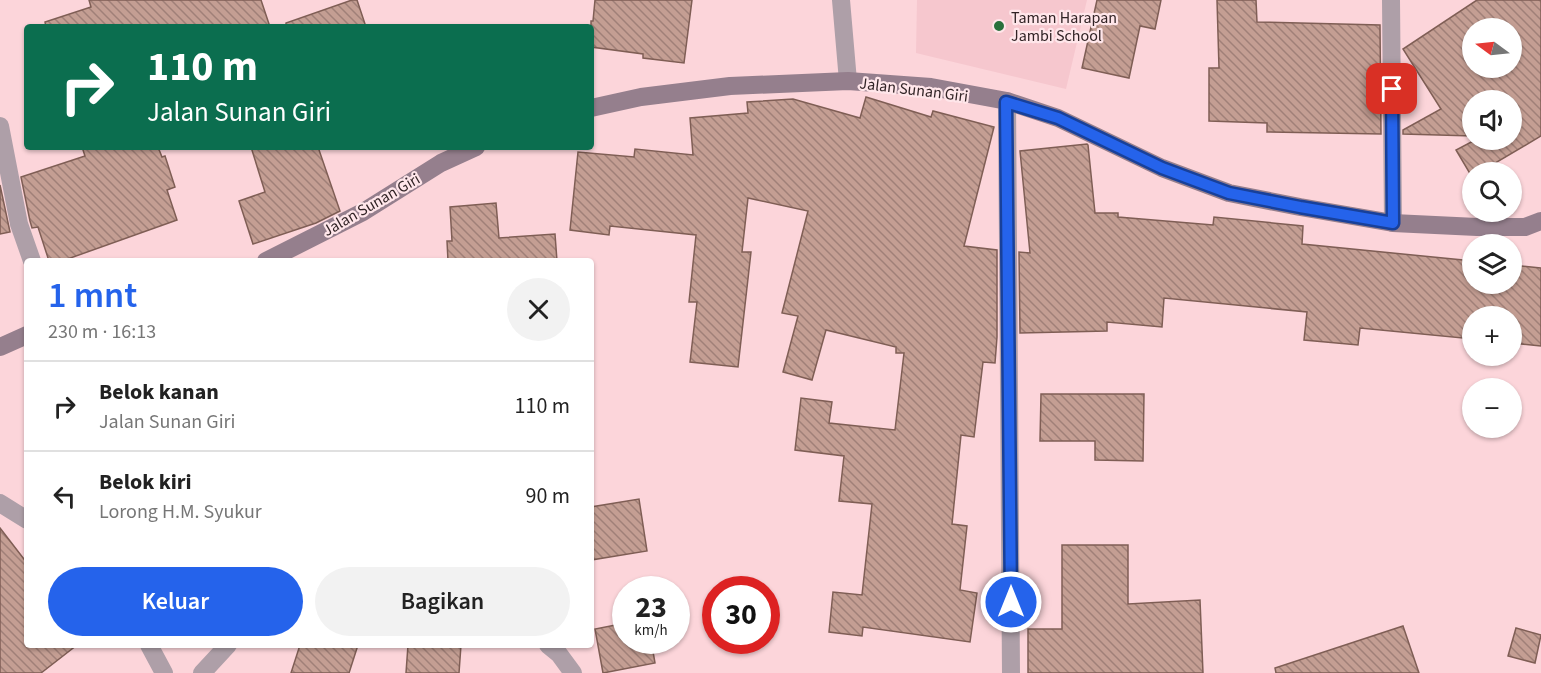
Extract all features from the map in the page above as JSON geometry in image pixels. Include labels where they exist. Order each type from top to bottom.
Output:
[{"type":"street","points":[[841,0],[848,81]]},
{"type":"street","points":[[1391,0],[1393,223]]},
{"type":"street","name":"Jalan Sunan Giri","points":[[594,107],[641,97],[730,86],[848,81],[931,87],[1006,102],[1058,118],[1162,168],[1229,193],[1393,223],[1525,227],[1541,221]]},
{"type":"street","points":[[1006,102],[1011,673]]},
{"type":"street","points":[[0,126],[19,224],[31,258]]},
{"type":"street","name":"Jalan Sunan Giri","points":[[272,258],[363,212],[441,163],[469,150]]},
{"type":"street","points":[[0,347],[24,336]]},
{"type":"street","points":[[0,502],[24,518]]},
{"type":"street","points":[[151,648],[165,673]]},
{"type":"street","points":[[202,673],[225,648]]},
{"type":"street","points":[[552,648],[573,673]]},
{"type":"shaded area","name":"Taman Harapan Jambi School","points":[[917,0],[1087,0],[1066,89],[916,53]]},
{"type":"building","points":[[89,0],[261,0],[269,24],[45,24],[45,22],[91,7]]},
{"type":"building","points":[[357,0],[365,24],[286,24]]},
{"type":"building","points":[[595,0],[692,0],[684,63],[643,58],[643,54],[594,47],[594,24],[591,24]]},
{"type":"building","points":[[1097,0],[1161,0],[1155,29],[1140,26],[1129,78],[1082,68]]},
{"type":"building","points":[[1217,0],[1256,0],[1257,22],[1380,25],[1381,134],[1267,132],[1267,123],[1209,121],[1209,68],[1219,68]]},
{"type":"building","points":[[1477,0],[1541,0],[1541,136],[1522,147],[1522,90],[1462,90],[1462,136],[1403,134],[1403,130],[1441,109],[1403,49]]},
{"type":"building","points":[[866,97],[931,117],[933,111],[994,127],[964,246],[997,250],[995,363],[983,362],[974,437],[961,435],[952,524],[967,526],[960,590],[977,593],[970,642],[863,627],[862,636],[829,632],[833,592],[862,595],[872,504],[839,501],[844,456],[795,450],[801,398],[832,402],[829,423],[895,430],[904,353],[896,353],[896,347],[826,330],[812,380],[783,372],[798,316],[782,313],[808,211],[748,198],[742,252],[751,252],[738,367],[690,362],[697,302],[689,302],[696,235],[610,226],[609,235],[570,230],[578,152],[634,157],[635,149],[693,155],[690,118],[748,113],[747,102],[793,99],[860,118]]},
{"type":"building","points":[[1087,144],[1095,213],[1118,213],[1118,217],[1213,225],[1214,217],[1303,226],[1302,244],[1462,260],[1462,294],[1522,294],[1522,266],[1541,268],[1541,346],[1522,344],[1522,306],[1462,306],[1462,338],[1360,328],[1358,345],[1304,340],[1307,312],[1164,298],[1162,327],[1107,322],[1107,331],[1020,333],[1019,252],[1030,253],[1020,151]]},
{"type":"building","points":[[1462,147],[1462,150],[1517,150],[1497,162],[1463,162],[1456,150]]},
{"type":"building","points":[[83,150],[159,150],[162,157],[165,156],[175,187],[167,190],[177,220],[70,258],[48,258],[38,227],[32,228],[21,177],[85,156]]},
{"type":"building","points":[[252,150],[319,150],[340,211],[316,223],[253,244],[239,201],[265,192]]},
{"type":"building","points":[[0,185],[10,232],[0,234]]},
{"type":"building","points":[[496,203],[499,238],[555,234],[557,258],[448,258],[447,241],[452,241],[450,207]]},
{"type":"building","points":[[1041,394],[1144,394],[1143,461],[1095,460],[1095,441],[1040,441]]},
{"type":"building","points":[[639,499],[647,551],[594,560],[594,506]]},
{"type":"building","points":[[0,528],[24,559],[24,648],[73,648],[41,673],[0,673]]},
{"type":"building","points":[[1062,545],[1128,545],[1128,604],[1200,600],[1203,673],[1028,673],[1028,629],[1062,629]]},
{"type":"building","points":[[612,626],[612,654],[653,654],[655,663],[603,673],[595,629]]},
{"type":"building","points":[[1403,626],[1419,673],[1276,673],[1275,668]]},
{"type":"building","points":[[1516,628],[1541,635],[1535,663],[1508,656]]},
{"type":"building","points":[[299,648],[357,648],[349,673],[291,673]]},
{"type":"building","points":[[408,648],[461,648],[459,673],[406,673]]},
{"type":"place","name":"Taman Harapan Jambi School","points":[[999,26]]},
{"type":"route","points":[[1011,602],[1006,102],[1058,118],[1162,168],[1229,193],[1393,223],[1392,89]]}]
